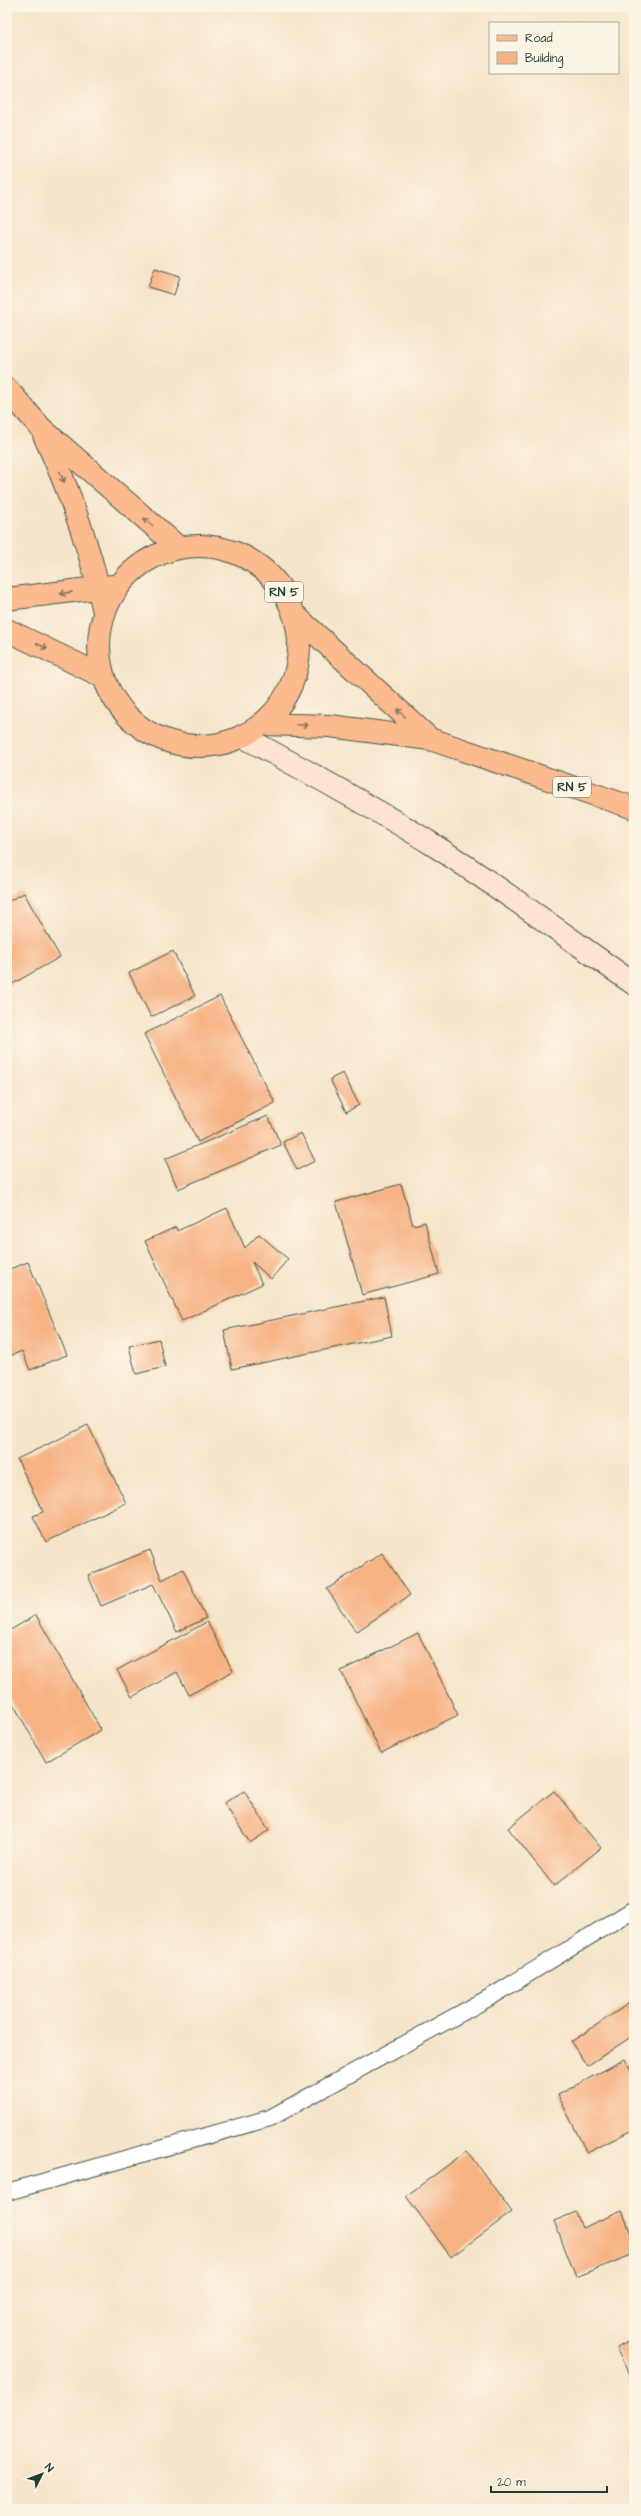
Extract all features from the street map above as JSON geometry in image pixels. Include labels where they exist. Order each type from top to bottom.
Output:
[{"type":"main road","points":[[7,389],[41,428],[178,547]]},
{"type":"main road","points":[[7,599],[108,586],[41,428]]},
{"type":"main road","name":"RN 5","points":[[202,545],[226,549],[249,558],[268,573],[284,592],[294,614],[299,638],[298,662],[293,680],[279,706],[263,724],[242,736],[219,744],[201,746],[171,743],[149,732],[129,718],[114,699],[104,677],[99,656],[99,634],[108,586],[156,555],[178,547],[202,545]]},
{"type":"main road","name":"RN 5","points":[[294,614],[430,739]]},
{"type":"main road","points":[[7,630],[104,677]]},
{"type":"main road","name":"RN 5","points":[[263,724],[330,726],[430,739],[634,808]]},
{"type":"main road","points":[[242,736],[341,790],[432,844],[529,909],[634,984]]},
{"type":"lane","points":[[7,2192],[270,2118],[494,1995],[634,1909]]},
{"type":"building","points":[[155,268],[180,276],[174,295],[148,287]]},
{"type":"building","points":[[24,893],[60,957],[7,987],[7,902]]},
{"type":"building","points":[[173,951],[195,996],[151,1017],[129,973]]},
{"type":"building","points":[[220,996],[275,1103],[198,1142],[144,1034]]},
{"type":"building","points":[[343,1073],[359,1105],[346,1112],[330,1079]]},
{"type":"building","points":[[268,1116],[281,1145],[178,1189],[165,1159]]},
{"type":"building","points":[[301,1133],[315,1161],[297,1170],[283,1142]]},
{"type":"building","points":[[401,1184],[413,1225],[425,1222],[439,1274],[362,1295],[336,1202]]},
{"type":"building","points":[[227,1208],[245,1248],[259,1234],[288,1259],[271,1279],[252,1262],[262,1284],[182,1321],[145,1241],[176,1227],[177,1231]]},
{"type":"building","points":[[28,1262],[67,1355],[30,1370],[22,1351],[7,1357],[7,1270]]},
{"type":"building","points":[[384,1297],[392,1336],[232,1369],[224,1330]]},
{"type":"building","points":[[159,1339],[165,1367],[136,1374],[129,1346]]},
{"type":"building","points":[[88,1425],[126,1503],[46,1542],[33,1516],[43,1512],[17,1459]]},
{"type":"building","points":[[150,1550],[162,1580],[183,1569],[206,1618],[177,1632],[153,1584],[101,1606],[88,1575]]},
{"type":"building","points":[[382,1553],[410,1595],[356,1632],[327,1589]]},
{"type":"building","points":[[36,1615],[101,1730],[46,1762],[7,1693],[7,1632]]},
{"type":"building","points":[[207,1622],[233,1671],[189,1695],[177,1672],[132,1697],[117,1670]]},
{"type":"building","points":[[418,1633],[458,1715],[381,1753],[341,1671]]},
{"type":"building","points":[[244,1791],[269,1830],[250,1843],[224,1803]]},
{"type":"building","points":[[554,1791],[601,1848],[554,1886],[508,1828]]},
{"type":"building","points":[[634,2000],[634,2035],[587,2066],[571,2042]]},
{"type":"building","points":[[625,2059],[634,2076],[634,2129],[587,2153],[558,2095]]},
{"type":"building","points":[[467,2151],[512,2212],[451,2257],[406,2196]]},
{"type":"building","points":[[622,2211],[634,2241],[634,2254],[576,2277],[554,2221],[576,2212],[582,2228]]},
{"type":"building","points":[[634,2339],[634,2384],[616,2348]]}]
